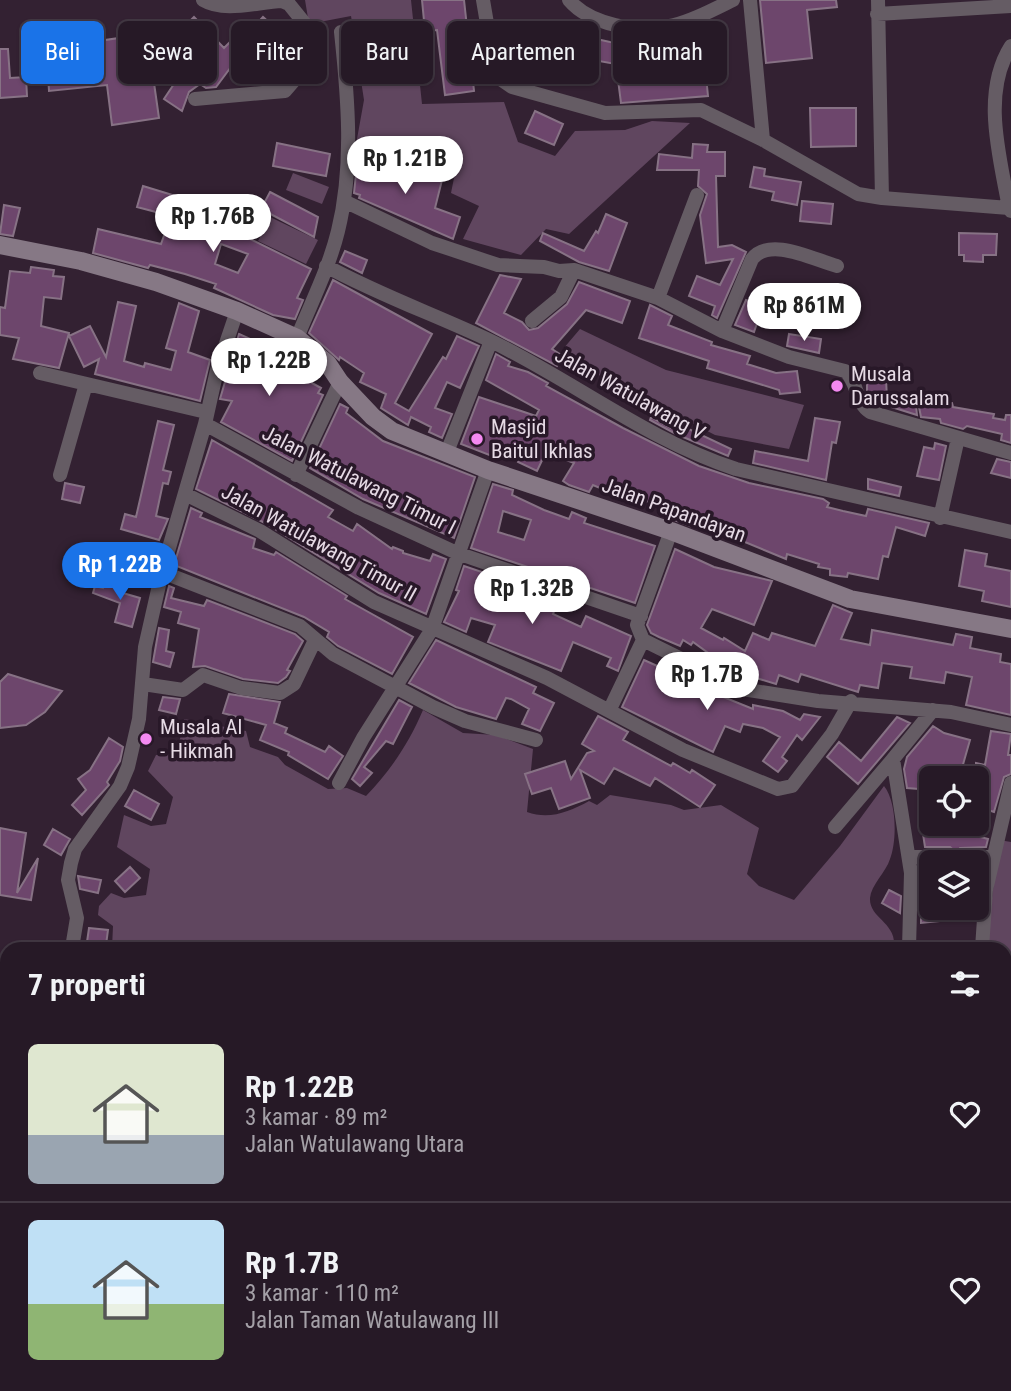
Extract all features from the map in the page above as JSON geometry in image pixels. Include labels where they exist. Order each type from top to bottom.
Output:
[{"type":"main road","name":"Jalan Papandayan","points":[[0,245],[118,271],[237,311],[297,338],[328,364],[340,382],[373,417],[392,431],[488,470],[671,531],[850,599],[1011,629]]},
{"type":"street","points":[[195,99],[268,95],[285,90],[317,54],[319,46],[318,40],[289,4],[282,1],[228,6],[203,0]]},
{"type":"street","points":[[484,0],[496,76],[502,82],[605,113],[693,108],[763,140],[858,194],[1010,209],[994,92],[998,71],[1011,46]]},
{"type":"street","points":[[569,0],[576,9],[604,22],[635,29],[663,29],[687,23],[733,0]]},
{"type":"street","points":[[750,0],[763,140]]},
{"type":"street","points":[[882,198],[878,7],[1011,6]]},
{"type":"street","points":[[297,338],[337,234],[344,201],[349,114],[346,84]]},
{"type":"street","points":[[658,298],[697,195]]},
{"type":"street","points":[[344,201],[432,243],[498,265],[574,270],[658,298],[722,331],[789,357],[845,371],[851,377],[862,407],[870,412],[1011,453]]},
{"type":"street","points":[[722,331],[752,259],[760,251],[775,248],[837,266]]},
{"type":"street","name":"Jalan Watulawang V","points":[[326,266],[372,291],[491,341],[593,397],[634,425],[694,455],[736,469],[940,518],[1011,532]]},
{"type":"street","points":[[532,321],[561,297],[574,270]]},
{"type":"street","points":[[73,942],[76,918],[68,880],[71,863],[75,849],[125,777],[139,719],[145,647],[162,572],[237,311]]},
{"type":"street","points":[[447,452],[491,341]]},
{"type":"street","name":"Jalan Watulawang Timur I","points":[[40,373],[206,418],[296,475],[457,553],[641,615]]},
{"type":"street","points":[[296,475],[340,382]]},
{"type":"street","points":[[60,475],[86,384]]},
{"type":"street","points":[[940,518],[958,438]]},
{"type":"street","points":[[339,783],[394,687],[432,629],[488,470]]},
{"type":"street","name":"Jalan Watulawang Timur II","points":[[185,494],[260,531],[374,602],[547,678],[683,750],[785,789],[792,786],[824,744],[852,701]]},
{"type":"street","points":[[610,709],[643,640],[638,625],[671,531]]},
{"type":"street","points":[[162,572],[300,626],[315,640],[394,687],[466,721],[536,740]]},
{"type":"street","points":[[143,684],[183,690],[203,675],[241,688],[280,693],[294,684],[315,640]]},
{"type":"street","points":[[643,640],[742,689],[818,701],[852,701],[933,710],[1011,725]]},
{"type":"street","points":[[835,827],[933,710]]},
{"type":"street","points":[[893,760],[910,857],[909,942]]},
{"type":"street","points":[[982,942],[986,890],[1011,783]]},
{"type":"street","points":[[910,857],[919,857]]},
{"type":"shaded area","points":[[305,0],[411,0],[413,21],[352,21],[351,16],[308,21]]},
{"type":"shaded area","points":[[362,84],[420,84],[422,104],[504,102],[518,142],[555,156],[575,131],[625,130],[652,121],[690,123],[569,234],[546,229],[521,255],[463,239],[479,206],[451,193],[455,173],[355,150],[364,100]]},
{"type":"shaded area","points":[[293,173],[329,187],[322,204],[286,190]]},
{"type":"shaded area","points":[[270,217],[318,240],[306,264],[258,241]]},
{"type":"shaded area","points":[[580,329],[666,370],[804,405],[789,449],[715,435],[583,367],[563,349]]},
{"type":"shaded area","points":[[423,710],[463,733],[496,735],[533,749],[527,812],[535,814],[559,814],[589,801],[597,805],[610,795],[671,805],[684,810],[721,805],[759,828],[747,874],[759,886],[794,900],[840,846],[884,786],[893,811],[894,842],[888,864],[870,898],[874,911],[891,932],[894,942],[112,942],[113,926],[98,915],[99,906],[111,893],[124,898],[146,895],[150,869],[117,847],[124,815],[151,826],[166,824],[173,797],[148,771],[156,755],[171,754],[180,739],[184,719],[246,731],[250,747],[278,757],[285,765],[328,789],[347,788],[366,796],[399,756]]},
{"type":"shaded area","points":[[999,840],[1011,842],[1011,942],[987,942]]},
{"type":"building","points":[[422,0],[464,0],[466,21],[447,21],[447,84],[473,84],[474,91],[445,95],[437,30],[433,30],[433,21],[424,21]]},
{"type":"building","points":[[760,0],[836,0],[837,7],[807,10],[812,58],[766,63]]},
{"type":"building","points":[[118,38],[118,84],[154,84],[159,118],[112,125],[107,85],[49,91],[49,84],[104,84],[104,40]]},
{"type":"building","points":[[599,40],[613,42],[613,63],[599,61]]},
{"type":"building","points":[[217,41],[224,48],[231,41],[231,67],[216,87],[206,88],[200,84],[217,84]]},
{"type":"building","points":[[0,49],[8,49],[10,78],[21,77],[21,84],[26,84],[27,96],[0,98]]},
{"type":"building","points":[[174,84],[200,84],[189,92],[182,111],[164,99]]},
{"type":"building","points":[[619,84],[707,84],[708,96],[621,103]]},
{"type":"building","points":[[810,108],[856,108],[856,146],[811,147]]},
{"type":"building","points":[[535,111],[563,124],[554,145],[525,133]]},
{"type":"building","points":[[277,143],[330,154],[326,176],[273,166]]},
{"type":"building","points":[[693,144],[708,145],[707,152],[725,152],[725,176],[716,176],[718,247],[732,245],[746,252],[717,318],[712,315],[715,306],[689,296],[697,276],[720,285],[733,259],[706,263],[700,215],[707,194],[698,186],[699,170],[657,170],[659,154],[692,158]]},
{"type":"building","points":[[365,162],[442,180],[435,208],[460,217],[453,239],[359,198],[360,195],[354,193],[357,165],[364,167]]},
{"type":"building","points":[[754,167],[765,169],[764,176],[801,182],[797,205],[772,200],[774,192],[750,187]]},
{"type":"building","points":[[143,186],[192,201],[191,206],[216,213],[218,209],[240,217],[242,210],[257,215],[248,238],[311,269],[297,298],[303,300],[295,319],[273,315],[214,288],[216,284],[150,265],[148,268],[93,253],[98,229],[161,244],[171,216],[137,207]],"holes":[[[221,244],[248,254],[238,273],[215,264]]]},
{"type":"building","points":[[270,192],[318,217],[314,237],[261,209]]},
{"type":"building","points":[[802,201],[833,204],[831,224],[800,221]]},
{"type":"building","points":[[4,205],[20,208],[13,236],[0,234]]},
{"type":"building","points":[[606,214],[627,223],[609,271],[579,262],[540,241],[543,233],[584,251],[596,231],[598,233]]},
{"type":"building","points":[[959,233],[997,234],[996,255],[983,255],[983,262],[964,261],[964,255],[959,255]]},
{"type":"building","points":[[345,251],[367,260],[362,273],[340,262]]},
{"type":"building","points":[[31,267],[54,270],[53,276],[64,277],[61,299],[44,297],[41,326],[69,333],[59,368],[13,359],[19,338],[0,335],[0,307],[5,308],[10,271],[30,273]]},
{"type":"building","points":[[500,275],[521,279],[504,313],[522,322],[529,330],[538,328],[567,304],[579,282],[630,301],[622,323],[586,310],[552,349],[563,356],[557,366],[476,323]]},
{"type":"building","points":[[333,280],[432,334],[395,403],[409,411],[443,357],[446,359],[457,336],[479,346],[460,388],[447,382],[435,408],[452,414],[442,438],[429,432],[431,427],[411,417],[408,425],[381,408],[386,394],[360,382],[364,373],[340,357],[339,360],[309,333]]},
{"type":"building","points":[[746,300],[763,306],[754,332],[735,325]]},
{"type":"building","points":[[118,302],[136,306],[124,361],[144,367],[145,363],[171,370],[176,351],[166,348],[179,303],[199,311],[188,352],[210,360],[200,401],[95,374],[99,359],[84,367],[69,336],[90,326],[106,357]]},
{"type":"building","points":[[650,305],[672,316],[668,325],[712,342],[711,345],[750,356],[747,364],[776,373],[797,371],[800,392],[780,394],[779,390],[707,368],[709,361],[639,338]]},
{"type":"building","points":[[239,334],[289,356],[288,360],[305,369],[301,377],[321,388],[318,393],[323,395],[292,461],[221,422],[232,401],[220,399]]},
{"type":"building","points":[[789,334],[821,339],[819,353],[787,346]]},
{"type":"building","points":[[496,354],[510,362],[508,366],[528,372],[548,383],[546,386],[699,466],[749,483],[823,499],[829,503],[827,507],[843,511],[866,516],[868,509],[929,523],[925,536],[896,527],[888,557],[883,556],[878,579],[848,573],[847,577],[830,575],[830,569],[818,567],[819,564],[787,554],[786,559],[711,528],[691,523],[690,526],[669,518],[672,511],[638,498],[635,503],[593,485],[589,492],[569,485],[563,481],[574,463],[546,452],[537,471],[518,462],[519,459],[495,450],[492,456],[461,444],[479,397],[536,416],[539,410],[486,380]]},
{"type":"building","points":[[886,379],[887,399],[915,397],[917,415],[872,401],[867,393],[867,380]]},
{"type":"building","points":[[952,403],[953,407],[994,414],[993,418],[1005,420],[1006,415],[1011,415],[1011,443],[1001,440],[1002,434],[967,426],[963,429],[941,423],[940,419],[921,417],[919,407]]},
{"type":"building","points":[[340,404],[348,408],[346,413],[383,441],[475,477],[454,538],[363,499],[310,468]]},
{"type":"building","points":[[651,417],[671,428],[674,422],[731,449],[728,456],[676,434],[650,420]]},
{"type":"building","points":[[815,418],[840,422],[836,443],[832,442],[826,480],[753,463],[755,451],[808,461]]},
{"type":"building","points":[[158,421],[174,425],[163,470],[171,472],[168,484],[163,483],[156,516],[168,519],[159,540],[121,529],[125,514],[136,517]]},
{"type":"building","points":[[212,440],[333,510],[328,517],[353,531],[357,524],[392,549],[393,547],[430,561],[433,554],[446,559],[426,614],[379,593],[265,523],[196,489]]},
{"type":"building","points":[[935,443],[946,446],[939,480],[917,476],[924,447],[934,449]]},
{"type":"building","points":[[997,459],[1011,462],[1011,478],[991,473]]},
{"type":"building","points":[[868,479],[901,487],[899,496],[868,489]]},
{"type":"building","points":[[65,483],[84,487],[80,503],[62,499]]},
{"type":"building","points":[[493,484],[513,490],[512,495],[544,510],[569,519],[572,512],[586,518],[584,523],[655,546],[635,603],[471,548]],"holes":[[[503,511],[531,520],[524,540],[498,532]]]},
{"type":"building","points":[[191,508],[202,513],[200,517],[255,539],[253,548],[274,555],[276,552],[347,596],[345,599],[413,637],[392,674],[338,646],[327,637],[329,632],[304,617],[174,565]]},
{"type":"building","points":[[675,549],[714,567],[772,581],[754,625],[712,609],[701,628],[745,651],[753,633],[769,640],[772,633],[815,646],[833,605],[852,613],[841,639],[870,645],[872,630],[953,645],[956,634],[972,637],[970,648],[1001,654],[1000,662],[1011,664],[1011,715],[966,705],[972,677],[946,672],[944,683],[910,678],[912,667],[882,663],[878,688],[860,685],[858,692],[801,674],[798,682],[779,675],[776,684],[733,671],[693,642],[691,645],[683,640],[680,646],[659,637],[651,633],[647,625]]},
{"type":"building","points":[[965,550],[987,554],[985,566],[1011,571],[1011,607],[982,601],[984,591],[959,586]]},
{"type":"building","points":[[464,566],[488,574],[482,589],[505,601],[519,601],[541,610],[548,594],[559,598],[553,614],[581,627],[586,616],[631,636],[618,671],[607,666],[611,658],[573,642],[561,671],[488,642],[495,625],[471,618],[466,632],[444,622],[459,591],[456,590]]},
{"type":"building","points":[[106,577],[119,581],[116,591],[140,598],[132,627],[115,622],[120,603],[93,593],[95,586],[103,588]]},
{"type":"building","points":[[169,586],[174,588],[171,598],[204,606],[207,600],[295,634],[303,641],[286,677],[278,683],[243,679],[205,666],[193,667],[199,629],[178,623],[181,612],[164,607]]},
{"type":"building","points":[[159,628],[169,630],[166,651],[174,653],[170,667],[153,662]]},
{"type":"building","points":[[436,640],[536,687],[533,693],[554,703],[540,731],[522,724],[529,709],[511,699],[506,698],[496,719],[456,707],[409,683]]},
{"type":"building","points":[[644,660],[677,675],[679,670],[716,694],[753,709],[753,705],[783,711],[800,720],[804,714],[820,717],[802,740],[797,735],[782,757],[787,761],[778,772],[763,761],[780,737],[763,728],[743,724],[740,732],[725,726],[713,752],[622,707]]},
{"type":"building","points":[[8,674],[62,691],[45,712],[26,725],[0,728],[0,682]]},
{"type":"building","points":[[229,694],[280,702],[274,723],[287,728],[285,733],[325,752],[329,746],[343,756],[328,779],[288,755],[289,752],[260,740],[266,725],[223,713]]},
{"type":"building","points":[[163,697],[180,699],[176,714],[159,710]]},
{"type":"building","points":[[399,700],[412,707],[393,744],[386,741],[364,767],[372,773],[360,786],[352,779]]},
{"type":"building","points":[[598,716],[628,732],[623,740],[671,766],[673,763],[690,773],[692,770],[715,785],[700,807],[655,778],[650,786],[614,768],[604,784],[580,770],[590,798],[559,809],[551,788],[532,794],[525,774],[565,761],[571,779],[587,753],[594,751],[582,744]]},
{"type":"building","points":[[897,717],[910,723],[858,784],[827,757],[839,742],[861,761]]},
{"type":"building","points":[[933,726],[944,733],[970,740],[963,766],[919,766],[919,789],[907,788],[904,769],[907,757]]},
{"type":"building","points":[[991,731],[1011,734],[1008,755],[1011,755],[1011,774],[1004,777],[994,812],[989,810],[989,766],[976,766],[976,763],[985,765]]},
{"type":"building","points":[[109,738],[123,747],[120,761],[107,782],[109,785],[82,815],[72,805],[86,790],[78,779],[90,770]]},
{"type":"building","points":[[134,790],[159,804],[151,820],[125,806]]},
{"type":"building","points":[[0,828],[26,833],[17,893],[38,858],[31,900],[0,895]]},
{"type":"building","points":[[53,829],[70,839],[61,855],[44,845]]},
{"type":"building","points":[[923,836],[977,836],[988,839],[986,847],[953,850],[950,847],[925,847]]},
{"type":"building","points":[[130,867],[140,878],[125,892],[115,881]]},
{"type":"building","points":[[78,876],[101,880],[98,893],[80,889]]},
{"type":"building","points":[[889,890],[901,896],[900,913],[882,903]]},
{"type":"building","points":[[921,920],[949,920],[921,923]]},
{"type":"building","points":[[89,928],[108,930],[106,942],[87,942]]},
{"type":"place","name":"Musala Darussalam","points":[[837,386]]},
{"type":"place","name":"Masjid Baitul Ikhlas","points":[[477,439]]},
{"type":"place","name":"Musala Al - Hikmah","points":[[146,739]]}]
